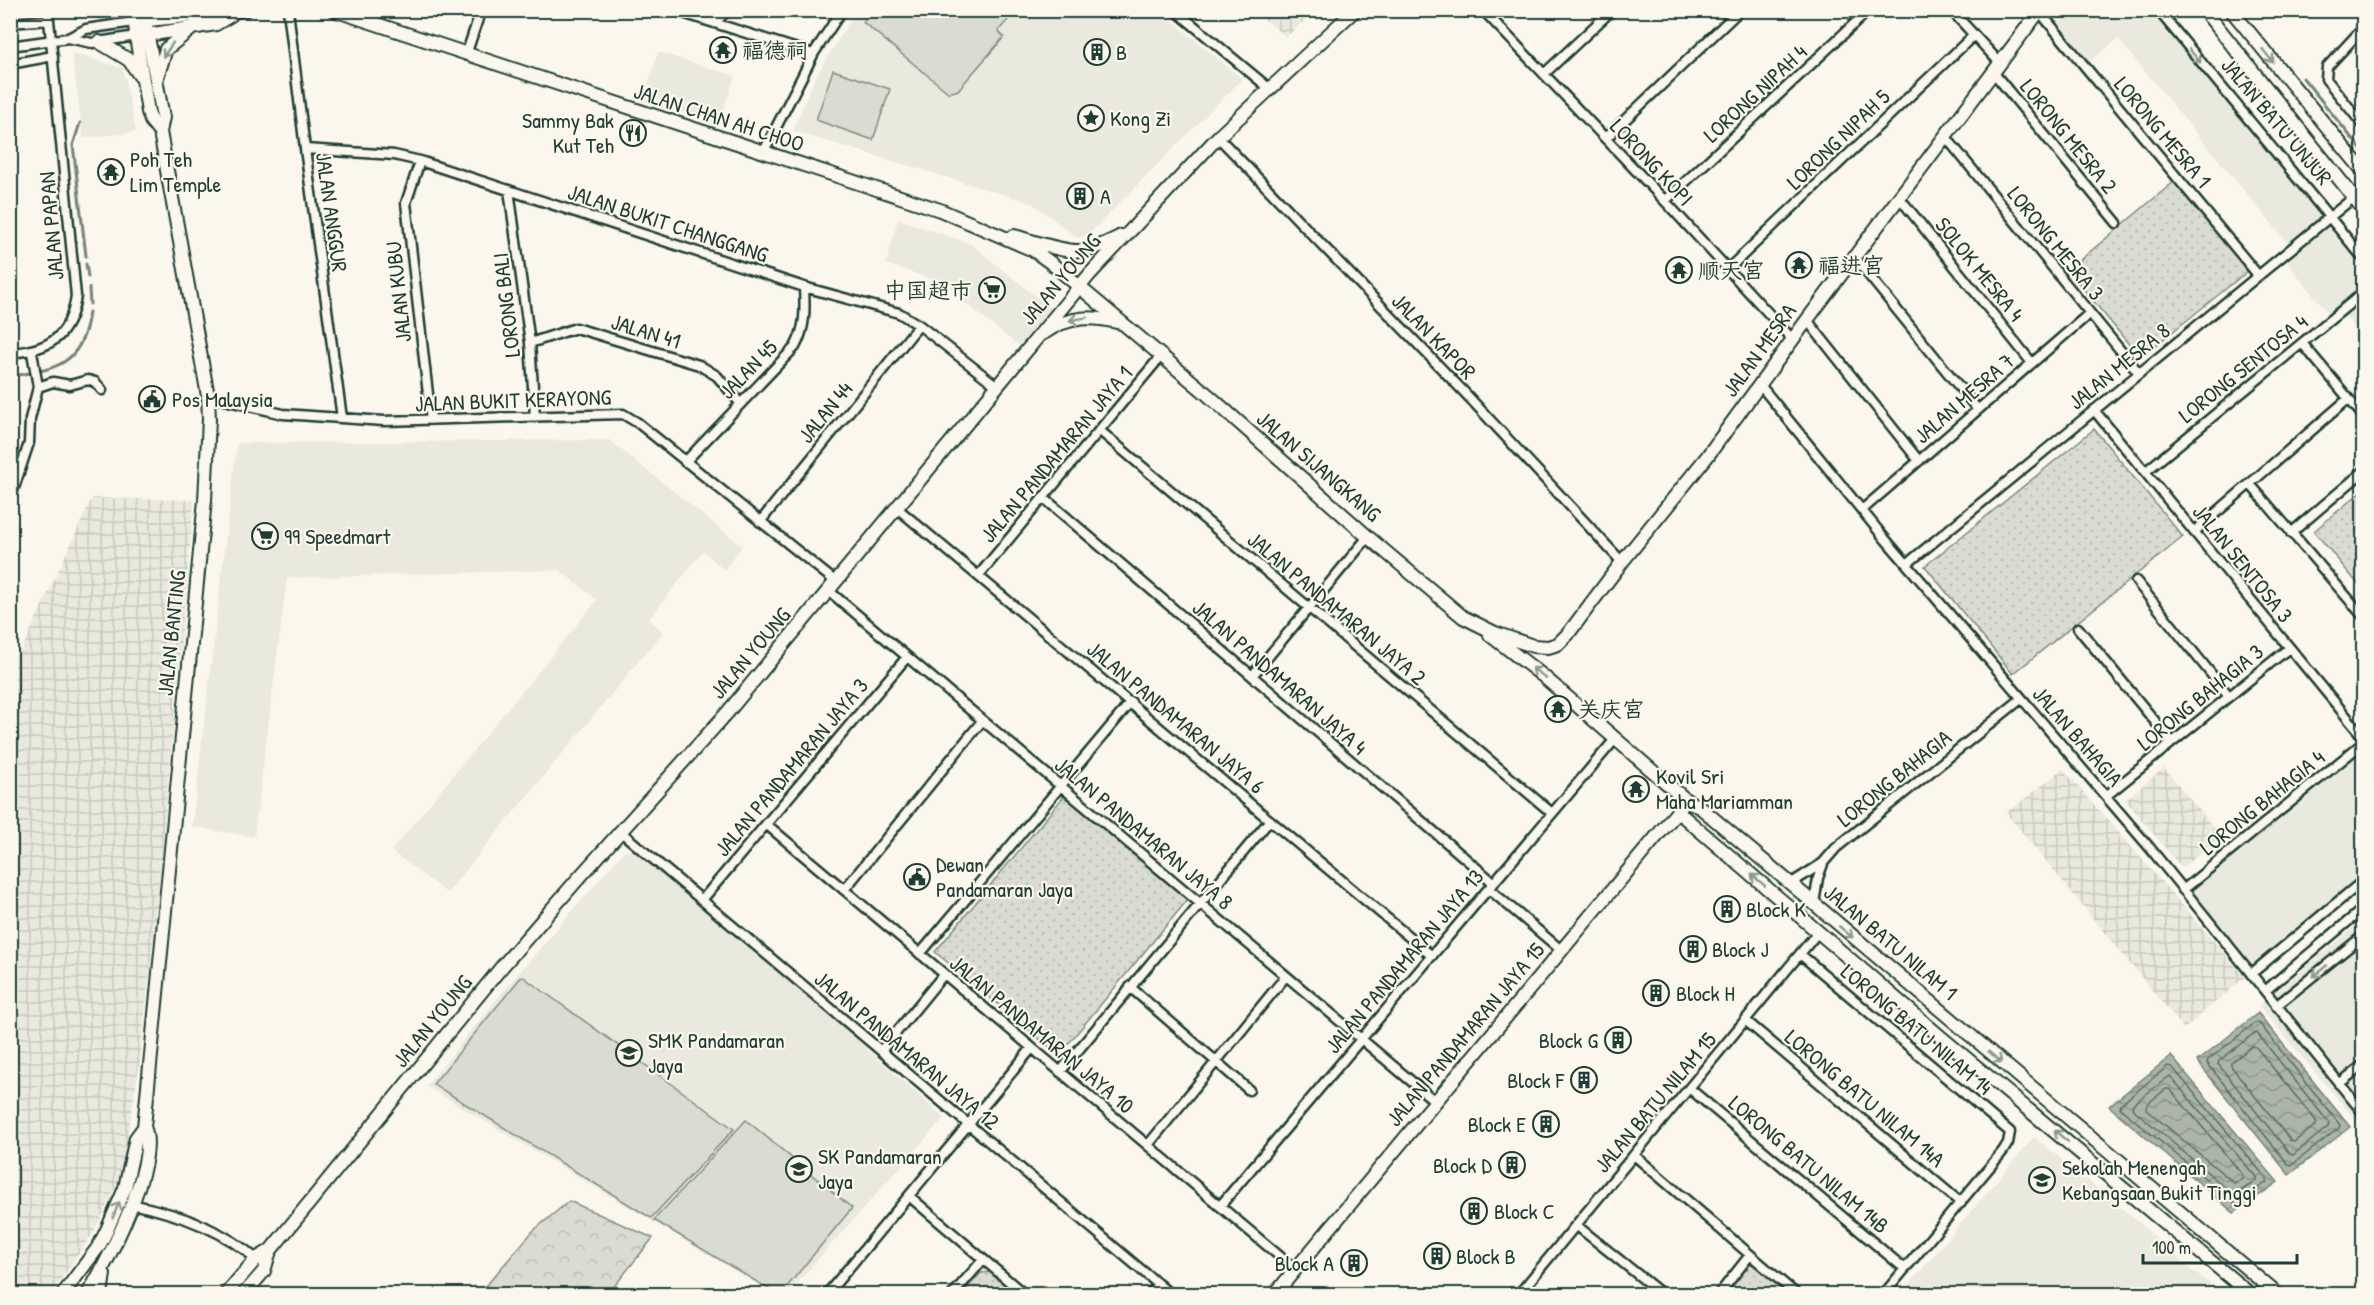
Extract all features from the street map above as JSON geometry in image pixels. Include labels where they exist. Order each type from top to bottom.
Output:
[{"type":"main road","points":[[175,10],[194,15]]},
{"type":"main road","name":"JALAN CHAN AH CHOO","points":[[334,10],[355,15],[466,55],[940,210],[1033,250],[1080,285]]},
{"type":"main road","name":"JALAN YOUNG","points":[[226,1294],[256,1259],[270,1251],[500,969],[727,713],[1080,285],[1218,137],[1355,10]]},
{"type":"main road","name":"JALAN BATU UNJUR","points":[[2204,10],[2364,210]]},
{"type":"main road","name":"JALAN BATU UNJUR","points":[[2231,10],[2364,172]]},
{"type":"main road","name":"JALAN MESRA","points":[[1548,647],[1558,644],[1568,634],[1622,562],[1706,458],[2040,11]]},
{"type":"main road","points":[[139,16],[240,12]]},
{"type":"main road","points":[[160,132],[151,121],[148,112],[143,80],[141,36],[216,24],[240,12]]},
{"type":"main road","name":"JALAN BANTING","points":[[107,1261],[127,1220],[141,1176],[148,1137],[144,1127],[206,500],[209,420],[207,396],[160,132],[163,117],[156,81],[141,36],[139,16]]},
{"type":"main road","points":[[156,81],[166,49],[194,28]]},
{"type":"main road","points":[[99,42],[129,60],[143,80]]},
{"type":"main road","points":[[981,227],[1068,250],[1080,251],[1125,235]]},
{"type":"main road","name":"JALAN SIJANGKANG","points":[[1080,285],[1431,591],[1476,624],[1511,639],[1548,647]]},
{"type":"main road","points":[[1035,340],[1053,327],[1082,317],[1099,317],[1125,324]]},
{"type":"main road","name":"JALAN BATU NILAM 1","points":[[1476,624],[1543,676],[1686,800],[1701,808],[2277,1294]]},
{"type":"main road","name":"JALAN PANDAMARAN JAYA 15","points":[[1275,1294],[1686,800]]},
{"type":"main road","name":"JALAN BATU NILAM 1","points":[[1677,811],[1942,1038],[2250,1294]]},
{"type":"main road","points":[[1942,1038],[1954,1023]]},
{"type":"main road","points":[[75,1294],[125,1188],[136,1138],[144,1127]]},
{"type":"main road","points":[[63,1294],[99,1246]]},
{"type":"main road","name":"JALAN YOUNG","points":[[244,1294],[264,1271],[270,1251]]},
{"type":"main road","points":[[88,1294],[107,1261]]},
{"type":"main road","points":[[101,1294],[100,1288],[107,1261]]},
{"type":"street","name":"JALAN ANGGUR","points":[[288,10],[342,418]]},
{"type":"street","points":[[466,55],[481,10]]},
{"type":"street","points":[[673,10],[813,54]]},
{"type":"street","points":[[714,23],[728,10]]},
{"type":"street","points":[[763,153],[813,54],[842,10]]},
{"type":"street","points":[[1175,10],[1270,89]]},
{"type":"street","points":[[1544,74],[1612,10]]},
{"type":"street","points":[[1606,138],[1740,10]]},
{"type":"street","name":"LORONG NIPAH 4","points":[[1665,201],[1869,10]]},
{"type":"street","name":"LORONG MESRA 2","points":[[1951,10],[1974,35],[1996,68],[2117,223]]},
{"type":"street","name":"JALAN BATU UNJUR","points":[[2157,10],[2364,259]]},
{"type":"street","name":"LORONG MESRA 1","points":[[2040,11],[2258,275]]},
{"type":"street","name":"LORONG KOPI","points":[[1486,12],[1793,339]]},
{"type":"street","points":[[10,23],[48,15]]},
{"type":"street","name":"JALAN PAPAN","points":[[10,353],[32,352],[46,346],[63,333],[73,314],[76,296],[48,15]]},
{"type":"street","points":[[10,46],[68,38],[86,29],[139,16]]},
{"type":"street","points":[[2364,27],[2327,67],[2326,79],[2364,126]]},
{"type":"street","name":"LORONG NIPAH 5","points":[[1728,269],[1974,35]]},
{"type":"street","points":[[68,38],[86,43],[141,36]]},
{"type":"street","points":[[10,64],[53,56]]},
{"type":"street","name":"LORONG MESRA 3","points":[[1945,136],[2139,373]]},
{"type":"street","name":"JALAN KAPOR","points":[[1218,137],[1465,393],[1622,562]]},
{"type":"street","name":"JALAN BUKIT CHANGGANG","points":[[305,149],[394,155],[420,161],[804,287],[899,313],[919,325],[997,386]]},
{"type":"street","name":"JALAN KUBU","points":[[420,161],[406,203],[431,420]]},
{"type":"street","name":"LORONG BALI","points":[[509,189],[530,343],[535,417]]},
{"type":"street","name":"SOLOK MESRA 4","points":[[1899,197],[2032,363]]},
{"type":"street","name":"JALAN MESRA 8","points":[[1908,563],[2353,198]]},
{"type":"street","points":[[1854,257],[1978,410]]},
{"type":"street","name":"JALAN 45","points":[[685,462],[795,347],[802,334],[805,321],[804,287]]},
{"type":"street","name":"LORONG SENTOSA 4","points":[[2145,472],[2364,292]]},
{"type":"street","name":"JALAN MESRA 7","points":[[1862,510],[2090,314]]},
{"type":"street","points":[[1807,320],[1919,461]]},
{"type":"street","name":"JALAN 44","points":[[760,522],[919,325]]},
{"type":"street","name":"JALAN 41","points":[[530,343],[576,328],[699,365],[717,376],[740,403]]},
{"type":"street","points":[[2302,343],[2364,417]]},
{"type":"street","points":[[10,500],[29,443],[30,419],[37,383],[32,352]]},
{"type":"street","name":"JALAN PANDAMARAN JAYA 1","points":[[979,575],[1161,356]]},
{"type":"street","points":[[37,383],[53,382],[70,385],[88,380],[95,382],[102,390]]},
{"type":"street","name":"JALAN BAHAGIA","points":[[1760,385],[2021,699],[2106,796],[2364,1114]]},
{"type":"street","name":"JALAN BUKIT KERAYONG","points":[[207,396],[283,414],[384,421],[623,414],[638,423],[760,522],[832,587]]},
{"type":"street","points":[[2194,532],[2348,399]]},
{"type":"street","name":"JALAN SENTOSA 3","points":[[2094,410],[2364,740]]},
{"type":"street","name":"JALAN PANDAMARAN JAYA 2","points":[[1099,430],[1552,813]]},
{"type":"street","points":[[2292,533],[2364,471]]},
{"type":"street","points":[[2250,484],[2364,617]]},
{"type":"street","name":"JALAN PANDAMARAN JAYA 4","points":[[1044,498],[1252,676],[1562,950]]},
{"type":"street","name":"JALAN PANDAMARAN JAYA 6","points":[[897,508],[1432,956]]},
{"type":"street","points":[[1252,676],[1368,537]]},
{"type":"street","points":[[2136,581],[2229,696]]},
{"type":"street","name":"JALAN PANDAMARAN JAYA 8","points":[[832,587],[907,657],[1436,1102]]},
{"type":"street","points":[[2078,628],[2172,742]]},
{"type":"street","name":"LORONG BAHAGIA 3","points":[[2106,796],[2289,648]]},
{"type":"street","name":"JALAN PANDAMARAN JAYA 3","points":[[702,900],[907,657]]},
{"type":"street","name":"LORONG BAHAGIA","points":[[1790,884],[1823,863],[1836,848],[2021,699]]},
{"type":"street","points":[[920,954],[1131,702]]},
{"type":"street","points":[[844,890],[982,720]]},
{"type":"street","name":"JALAN PANDAMARAN JAYA 13","points":[[1220,1206],[1616,738]]},
{"type":"street","name":"LORONG BAHAGIA 4","points":[[2183,890],[2364,740]]},
{"type":"street","points":[[1060,1072],[1270,820]]},
{"type":"street","name":"JALAN PANDAMARAN JAYA 10","points":[[766,824],[1296,1270]]},
{"type":"street","name":"JALAN PANDAMARAN JAYA 12","points":[[621,832],[1170,1294]]},
{"type":"street","points":[[1814,904],[1823,863]]},
{"type":"street","points":[[2251,974],[2364,880]]},
{"type":"street","points":[[2265,991],[2364,908]]},
{"type":"street","name":"JALAN BATU NILAM 15","points":[[1519,1294],[1818,932]]},
{"type":"street","points":[[2276,1006],[2364,935]]},
{"type":"street","name":"LORONG BATU NILAM 14","points":[[1800,954],[2010,1132],[2008,1143],[1961,1203]]},
{"type":"street","points":[[881,1051],[944,974]]},
{"type":"street","points":[[1148,1146],[1286,976]]},
{"type":"street","points":[[1130,987],[1249,1090]]},
{"type":"street","name":"LORONG BATU NILAM 14A","points":[[1745,1020],[1961,1203]]},
{"type":"street","points":[[827,1294],[1032,1048]]},
{"type":"street","points":[[2339,1084],[2364,1064]]},
{"type":"street","name":"LORONG BATU NILAM 14B","points":[[1689,1088],[1905,1269]]},
{"type":"street","points":[[1634,1155],[1797,1294]]},
{"type":"street","points":[[909,1196],[1024,1294]]},
{"type":"street","points":[[1884,1294],[1961,1203]]},
{"type":"street","points":[[131,1204],[165,1211],[187,1219],[227,1239],[256,1259]]},
{"type":"street","points":[[1576,1225],[1662,1294]]},
{"type":"street","points":[[1719,1294],[1750,1255]]},
{"type":"street","points":[[953,1294],[982,1260]]},
{"type":"street","points":[[1150,1294],[1158,1284]]},
{"type":"shaded area","points":[[1315,10],[1286,37],[1254,11]]},
{"type":"shaded area","points":[[2053,10],[2152,11],[2363,265],[2363,338],[2339,308],[2330,315],[2285,260],[2295,252],[2118,39],[2087,64],[2049,16]]},
{"type":"shaded area","points":[[11,11],[41,11],[42,17],[11,20]]},
{"type":"shaded area","points":[[856,11],[1161,11],[1242,79],[1089,234],[1078,238],[1032,203],[793,131],[813,81]]},
{"type":"shaded area","points":[[658,52],[735,76],[719,124],[643,101]]},
{"type":"shaded area","points":[[72,53],[123,68],[136,132],[83,138]]},
{"type":"shaded area","points":[[898,219],[971,244],[1050,308],[1020,347],[954,294],[950,285],[886,264]]},
{"type":"shaded area","points":[[609,440],[742,546],[724,570],[703,551],[649,619],[663,632],[447,893],[391,851],[597,600],[560,570],[287,578],[254,837],[192,827],[237,443]]},
{"type":"shaded area","points":[[92,498],[194,500],[157,905],[140,1060],[122,1173],[95,1230],[51,1294],[11,1294],[11,659],[22,649]]},
{"type":"shaded area","points":[[2363,747],[2363,874],[2252,968],[2189,891]]},
{"type":"shaded area","points":[[2164,768],[2221,836],[2182,868],[2125,800]]},
{"type":"shaded area","points":[[2063,769],[2245,977],[2184,1029],[2006,813]]},
{"type":"shaded area","name":"SMK Pandamaran Jaya","points":[[624,851],[634,851],[836,1021],[944,1118],[787,1294],[774,1294],[426,1086],[507,987]]},
{"type":"shaded area","points":[[2363,920],[2363,1129],[2259,1006]]},
{"type":"shaded area","name":"Sekolah Menengah Kebangsaan Bukit Tinggi","points":[[2034,1137],[2141,1224],[2191,1270],[2224,1294],[1901,1294]]},
{"type":"green space","points":[[871,11],[1016,11],[998,31],[1004,37],[958,90],[949,93],[863,22]]},
{"type":"green space","points":[[833,70],[890,89],[873,140],[816,120]]},
{"type":"green space","points":[[2175,181],[2248,271],[2150,350],[2132,348],[2068,270]]},
{"type":"green space","points":[[2094,429],[2183,537],[2013,674],[1925,566]]},
{"type":"green space","points":[[2363,490],[2363,590],[2314,531]]},
{"type":"green space","points":[[1065,795],[1189,898],[1059,1055],[935,952]]},
{"type":"green space","points":[[522,976],[734,1129],[651,1218],[433,1084]]},
{"type":"green space","points":[[746,1120],[852,1208],[781,1294],[777,1294],[654,1220]]},
{"type":"green space","points":[[569,1201],[653,1238],[608,1294],[479,1294],[533,1231]]},
{"type":"green space","points":[[1750,1261],[1790,1294],[1722,1294]]},
{"type":"green space","points":[[991,1272],[1018,1294],[962,1294],[981,1273]]},
{"type":"water","points":[[2258,1013],[2350,1127],[2289,1175],[2197,1061]]},
{"type":"water","points":[[2171,1056],[2278,1182],[2234,1213],[2109,1106]]},
{"type":"waterway","points":[[2303,78],[2364,153]]},
{"type":"waterway","points":[[80,123],[73,145],[86,256]]},
{"type":"waterway","points":[[86,264],[88,277]]},
{"type":"waterway","points":[[89,288],[90,304]]},
{"type":"waterway","points":[[10,376],[54,367],[74,354],[81,343],[89,312]]},
{"type":"place","name":"福德祠","points":[[723,50]]},
{"type":"place","name":"B","points":[[1097,52]]},
{"type":"place","name":"Kong Zi","points":[[1091,118]]},
{"type":"place","name":"Sammy Bak Kut Teh","points":[[633,133]]},
{"type":"place","name":"Poh Teh Lim Temple","points":[[111,172]]},
{"type":"place","name":"A","points":[[1080,196]]},
{"type":"place","name":"福进宫","points":[[1799,265]]},
{"type":"place","name":"顺天宫","points":[[1679,270]]},
{"type":"place","name":"中国超市","points":[[992,290]]},
{"type":"place","name":"Pos Malaysia","points":[[152,399]]},
{"type":"place","name":"99 Speedmart","points":[[265,536]]},
{"type":"place","name":"关庆宫","points":[[1558,709]]},
{"type":"place","name":"Kovil Sri Maha Mariamman","points":[[1636,789]]},
{"type":"place","name":"Dewan Pandamaran Jaya","points":[[917,877]]},
{"type":"place","name":"Block K","points":[[1727,909]]},
{"type":"place","name":"Block J","points":[[1693,949]]},
{"type":"place","name":"Block H","points":[[1656,993]]},
{"type":"place","name":"Block G","points":[[1618,1040]]},
{"type":"place","name":"SMK Pandamaran Jaya","points":[[629,1053]]},
{"type":"place","name":"Block F","points":[[1584,1080]]},
{"type":"place","name":"Block E","points":[[1546,1124]]},
{"type":"place","name":"Block D","points":[[1512,1165]]},
{"type":"place","name":"SK Pandamaran Jaya","points":[[799,1169]]},
{"type":"place","name":"Sekolah Menengah Kebangsaan Bukit Tinggi","points":[[2042,1180]]},
{"type":"place","name":"Block C","points":[[1474,1211]]},
{"type":"place","name":"Block B","points":[[1437,1256]]},
{"type":"place","name":"Block A","points":[[1354,1263]]}]
